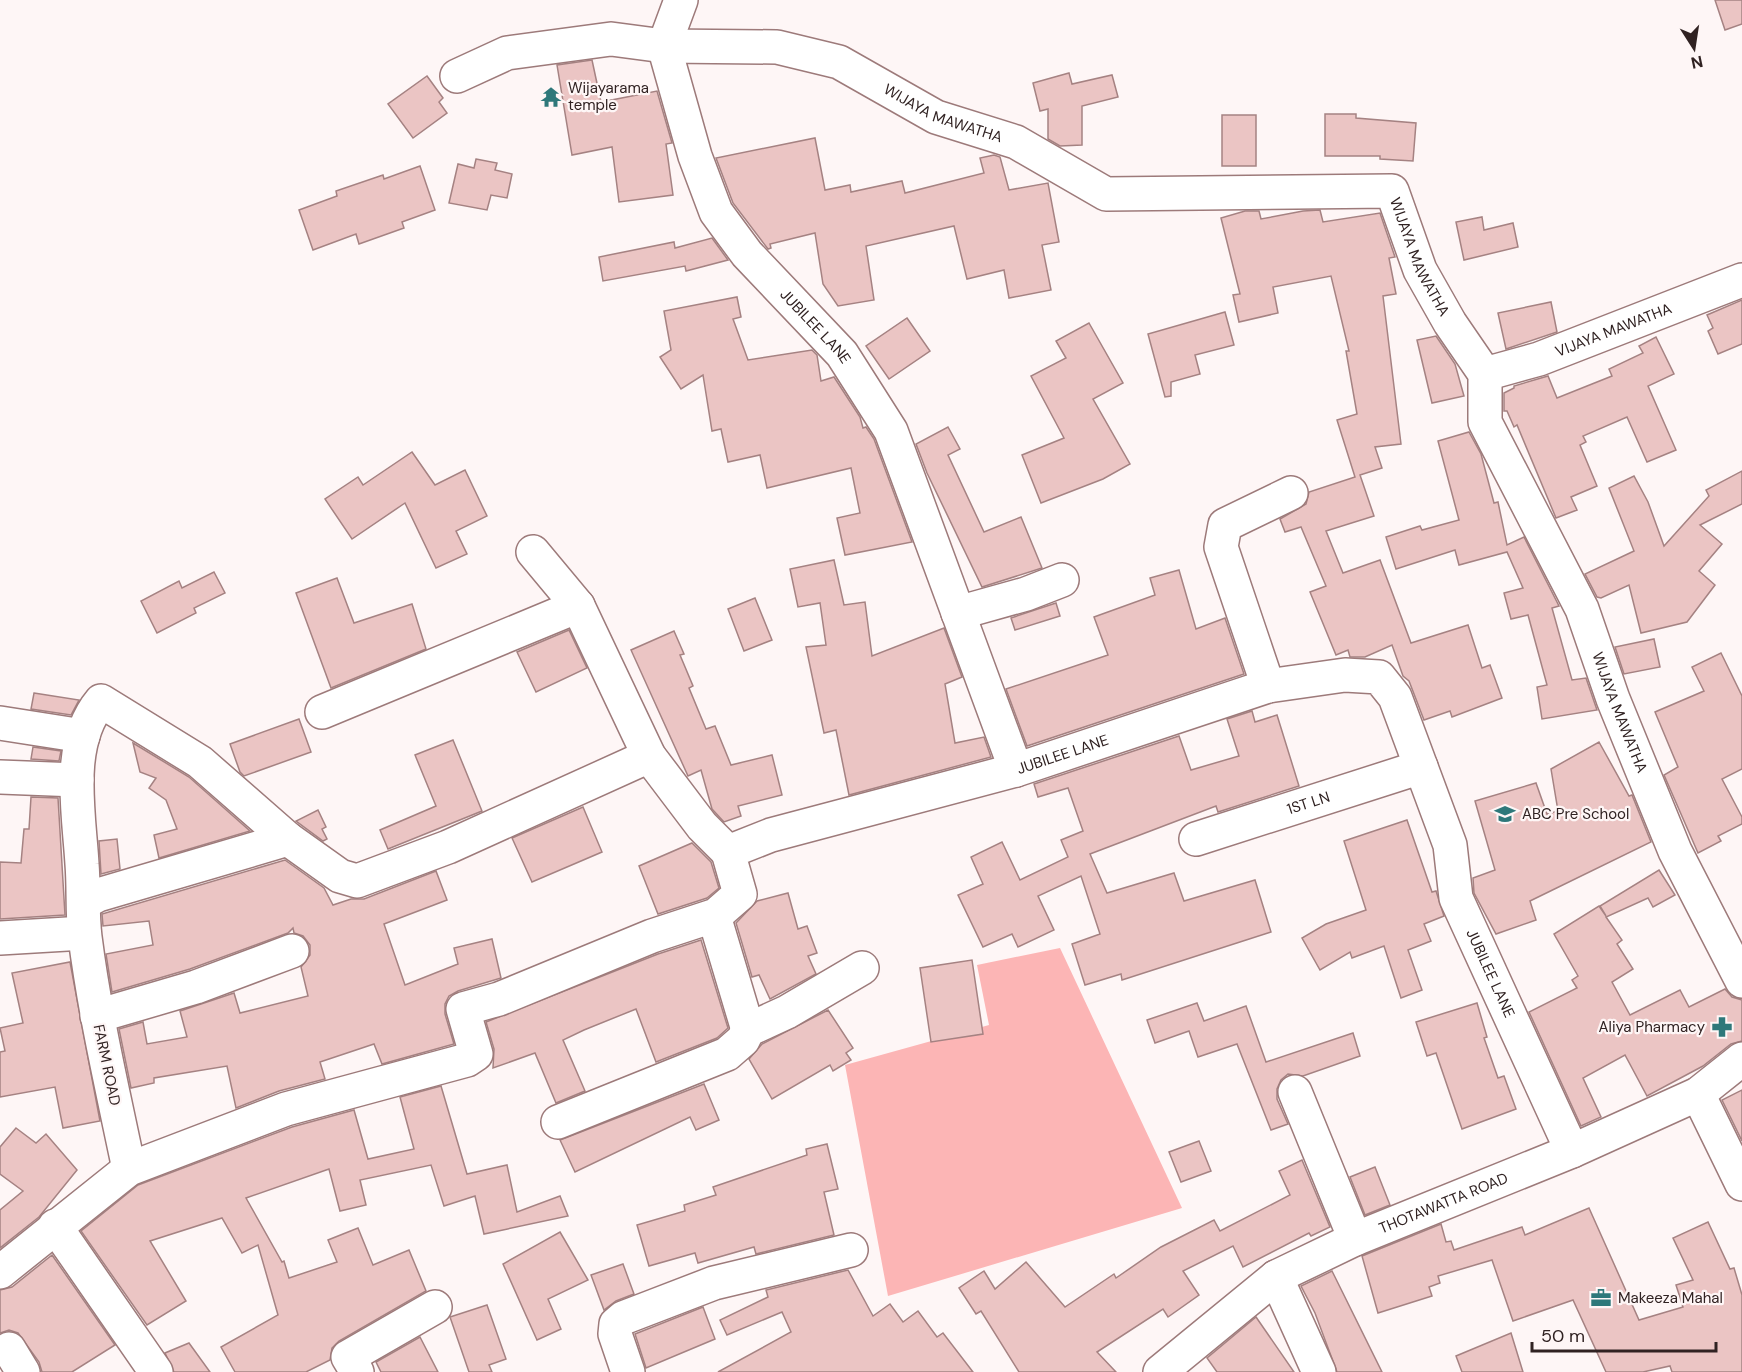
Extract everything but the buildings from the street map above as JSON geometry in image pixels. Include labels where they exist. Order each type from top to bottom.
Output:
[{"type":"street","points":[[458,76],[507,53],[611,39],[664,46],[681,0]]},
{"type":"street","name":"WIJAYA MAWATHA","points":[[664,46],[777,47],[839,62],[936,117],[1016,142],[1106,194],[1392,191],[1420,270],[1450,323],[1485,374],[1485,422],[1582,609],[1613,699],[1675,851],[1742,981]]},
{"type":"street","name":"JUBILEE LANE","points":[[664,46],[695,156],[716,212],[747,254],[842,354],[891,431],[1016,770],[1268,686],[1345,675],[1379,677],[1395,697],[1450,845],[1456,898],[1572,1151]]},
{"type":"street","name":"VIJAYA MAWATHA","points":[[1485,374],[1539,359],[1742,280]]},
{"type":"street","points":[[1268,686],[1221,547],[1225,525],[1291,493]]},
{"type":"street","points":[[0,1272],[55,1226],[129,1170],[286,1108],[466,1060],[476,1054],[463,1009],[499,999],[652,936],[714,916],[740,894],[728,852],[702,826],[649,756],[579,606],[533,552]]},
{"type":"street","points":[[958,613],[1026,594],[1062,580]]},
{"type":"street","points":[[322,712],[579,606]]},
{"type":"street","name":"FARM ROAD","points":[[129,1170],[97,1016],[85,918],[77,780],[88,716],[101,701],[109,705],[200,762],[288,839]]},
{"type":"street","points":[[0,723],[83,736]]},
{"type":"street","points":[[0,938],[85,918],[98,895],[288,839],[340,876],[357,881],[370,879],[448,847],[649,756]]},
{"type":"street","name":"1ST LN","points":[[1196,839],[1421,767]]},
{"type":"street","points":[[728,852],[771,835],[1016,770]]},
{"type":"street","points":[[0,777],[77,780]]},
{"type":"street","points":[[714,916],[748,1030]]},
{"type":"street","points":[[97,1016],[196,987],[292,951]]},
{"type":"street","points":[[558,1122],[727,1054],[743,1040],[748,1030],[787,1012],[862,969]]},
{"type":"street","name":"THOTAWATTA ROAD","points":[[1160,1372],[1276,1277],[1355,1239],[1572,1151],[1698,1094],[1742,1059]]},
{"type":"street","points":[[1295,1092],[1355,1239]]},
{"type":"street","points":[[1698,1094],[1742,1184]]},
{"type":"street","points":[[55,1226],[156,1372]]},
{"type":"street","points":[[628,1372],[615,1334],[616,1324],[623,1318],[714,1283],[851,1250]]},
{"type":"street","points":[[1276,1277],[1319,1372]]},
{"type":"street","points":[[357,1372],[348,1357],[435,1307]]},
{"type":"shaded area","points":[[1060,948],[1182,1208],[888,1296],[845,1065],[989,1025],[977,965]]},
{"type":"place","name":"Wijayarama temple","points":[[551,97]]},
{"type":"place","name":"ABC Pre School","points":[[1505,814]]},
{"type":"place","name":"Aliya Pharmacy","points":[[1722,1027]]},
{"type":"place","name":"Makeeza Mahal","points":[[1601,1298]]}]
